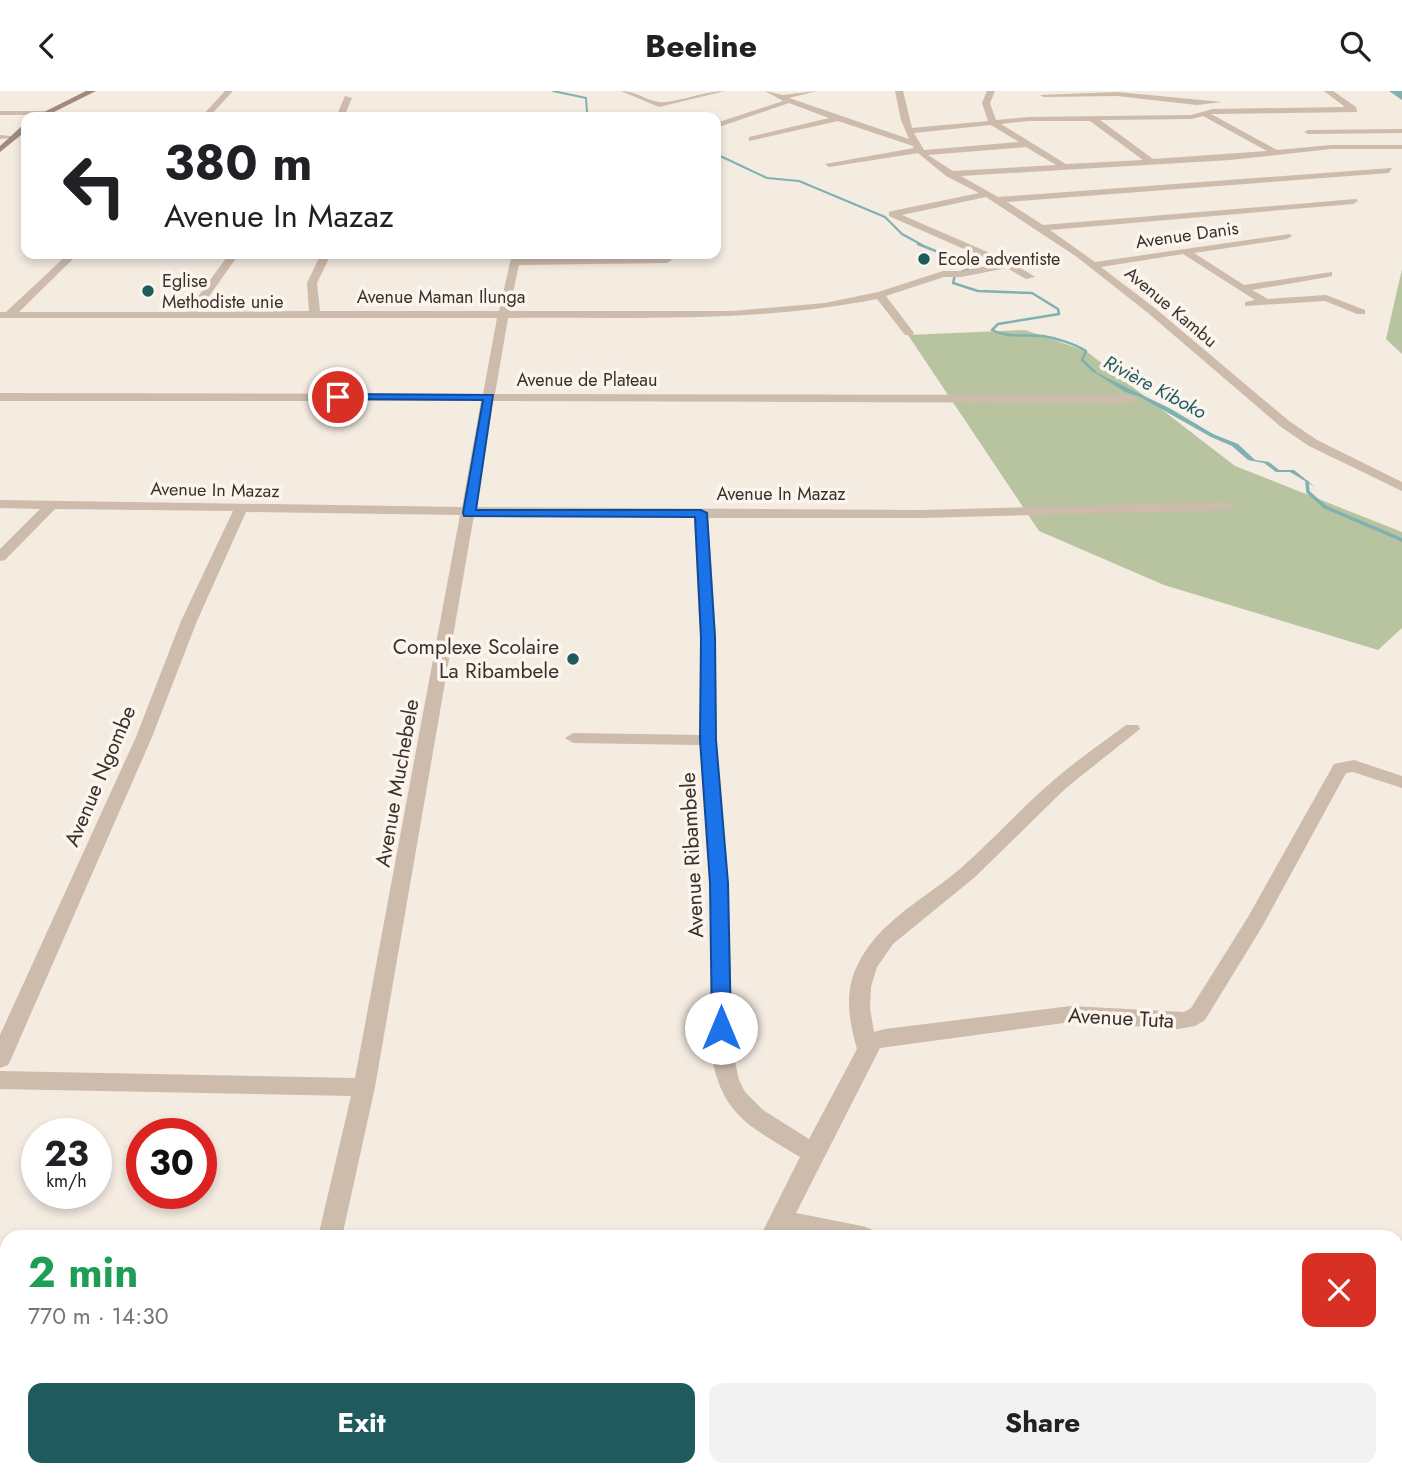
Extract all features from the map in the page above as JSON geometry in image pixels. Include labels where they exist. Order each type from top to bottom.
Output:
[{"type":"main road","points":[[47,112],[92,91]]},
{"type":"main road","points":[[0,150],[21,132]]},
{"type":"street","points":[[210,112],[229,91]]},
{"type":"street","points":[[625,91],[659,105],[721,91]]},
{"type":"street","points":[[769,91],[920,149]]},
{"type":"street","points":[[721,124],[813,91]]},
{"type":"street","points":[[899,91],[904,123],[920,149]]},
{"type":"street","points":[[991,91],[986,103],[993,118],[992,122]]},
{"type":"street","points":[[897,138],[911,133],[992,122],[1191,117],[1203,113],[1354,109],[1328,91]]},
{"type":"street","points":[[1059,119],[1045,100],[1044,93],[1114,92],[1197,103],[1225,101]]},
{"type":"street","points":[[343,112],[348,98]]},
{"type":"street","points":[[1270,110],[1289,121]]},
{"type":"street","points":[[0,113],[21,114]]},
{"type":"street","points":[[1203,113],[1277,153]]},
{"type":"street","points":[[752,139],[838,119]]},
{"type":"street","points":[[1094,120],[1150,161]]},
{"type":"street","points":[[992,122],[1062,165]]},
{"type":"street","points":[[838,130],[859,125]]},
{"type":"street","points":[[1298,127],[1338,147]]},
{"type":"street","points":[[1308,132],[1402,131]]},
{"type":"street","points":[[0,137],[16,137]]},
{"type":"street","points":[[830,164],[920,149],[1027,144]]},
{"type":"street","points":[[949,174],[1062,165],[1230,157],[1338,147],[1402,147]]},
{"type":"street","name":"Avenue Kambu","points":[[920,149],[949,174],[1042,228],[1092,265],[1152,311],[1279,420],[1314,443],[1400,484]]},
{"type":"street","points":[[1230,157],[1286,192]]},
{"type":"street","points":[[1030,277],[1009,265],[892,214],[989,197],[1389,170]]},
{"type":"street","points":[[1297,198],[1308,205]]},
{"type":"street","points":[[1042,228],[1353,201]]},
{"type":"street","name":"Avenue Danis","points":[[1092,265],[1287,236]]},
{"type":"street","points":[[1186,252],[1266,303]]},
{"type":"street","points":[[4,315],[67,259]]},
{"type":"street","points":[[190,314],[230,259]]},
{"type":"street","points":[[316,315],[310,302],[312,279],[323,259]]},
{"type":"street","name":"Avenue Muchebele","points":[[332,1230],[364,1087],[503,315],[516,259]]},
{"type":"street","points":[[592,259],[667,260]]},
{"type":"street","name":"Avenue Maman Ilunga","points":[[4,315],[732,314],[813,308],[880,295],[943,274],[1009,265]]},
{"type":"street","points":[[1243,288],[1328,274]]},
{"type":"street","points":[[880,295],[909,333]]},
{"type":"street","points":[[1249,305],[1326,298],[1361,312]]},
{"type":"street","name":"Avenue de Plateau","points":[[0,397],[1131,399]]},
{"type":"street","name":"Avenue In Mazaz","points":[[0,505],[469,513],[1018,511],[1227,506]]},
{"type":"street","points":[[0,557],[51,505]]},
{"type":"street","name":"Avenue Ngombe","points":[[0,1059],[144,737],[189,621],[240,510]]},
{"type":"street","name":"Avenue Ribambele","points":[[701,513],[708,637],[708,740],[719,883],[722,1052],[725,1072],[731,1089],[744,1105],[813,1153]]},
{"type":"street","points":[[776,1229],[867,1049],[859,1020],[858,1003],[865,971],[878,949],[903,924],[967,873],[1061,783],[1132,729]]},
{"type":"street","points":[[573,738],[708,740]]},
{"type":"street","name":"Avenue Tuta","points":[[867,1049],[872,1042],[885,1037],[1062,1015],[1091,1014],[1178,1021],[1192,1019],[1198,1014],[1255,922],[1340,768],[1354,766],[1402,782]]},
{"type":"street","points":[[0,1080],[364,1087]]},
{"type":"green space","points":[[1402,269],[1402,354],[1386,339]]},
{"type":"green space","points":[[1025,330],[1086,351],[1235,466],[1402,532],[1402,628],[1378,650],[1164,585],[1039,531],[908,335]]},
{"type":"water","points":[[1089,369],[1171,409],[1213,434],[1238,444],[1255,460],[1269,462],[1279,470],[1294,470],[1315,487],[1290,472],[1276,472],[1264,463],[1248,460],[1232,446],[1140,397],[1125,392]]},
{"type":"waterway","name":"Rivière Kiboko","points":[[553,91],[586,98],[587,112]]},
{"type":"waterway","points":[[1395,91],[1402,97]]},
{"type":"waterway","name":"Rivière Kiboko","points":[[721,156],[767,178],[799,181],[885,217],[902,234],[922,245]]},
{"type":"waterway","name":"Rivière Kiboko","points":[[918,244],[966,263],[968,270],[963,271]]},
{"type":"waterway","name":"Rivière Kiboko","points":[[955,275],[953,283],[978,291],[1032,293],[1058,309],[1059,314],[998,324],[992,330],[1011,335],[1043,336],[1071,344],[1086,351],[1082,360],[1095,372]]},
{"type":"waterway","name":"Rivière Kiboko","points":[[1307,482],[1308,492],[1325,507],[1402,540]]},
{"type":"place","name":"Ecole adventiste","points":[[924,259]]},
{"type":"place","name":"Eglise Methodiste unie","points":[[148,291]]},
{"type":"place","name":"Complexe Scolaire La Ribambele","points":[[573,659]]},
{"type":"route","points":[[338,397],[489,397],[469,513],[701,513],[708,637],[708,740],[719,883],[721,1028]]}]
